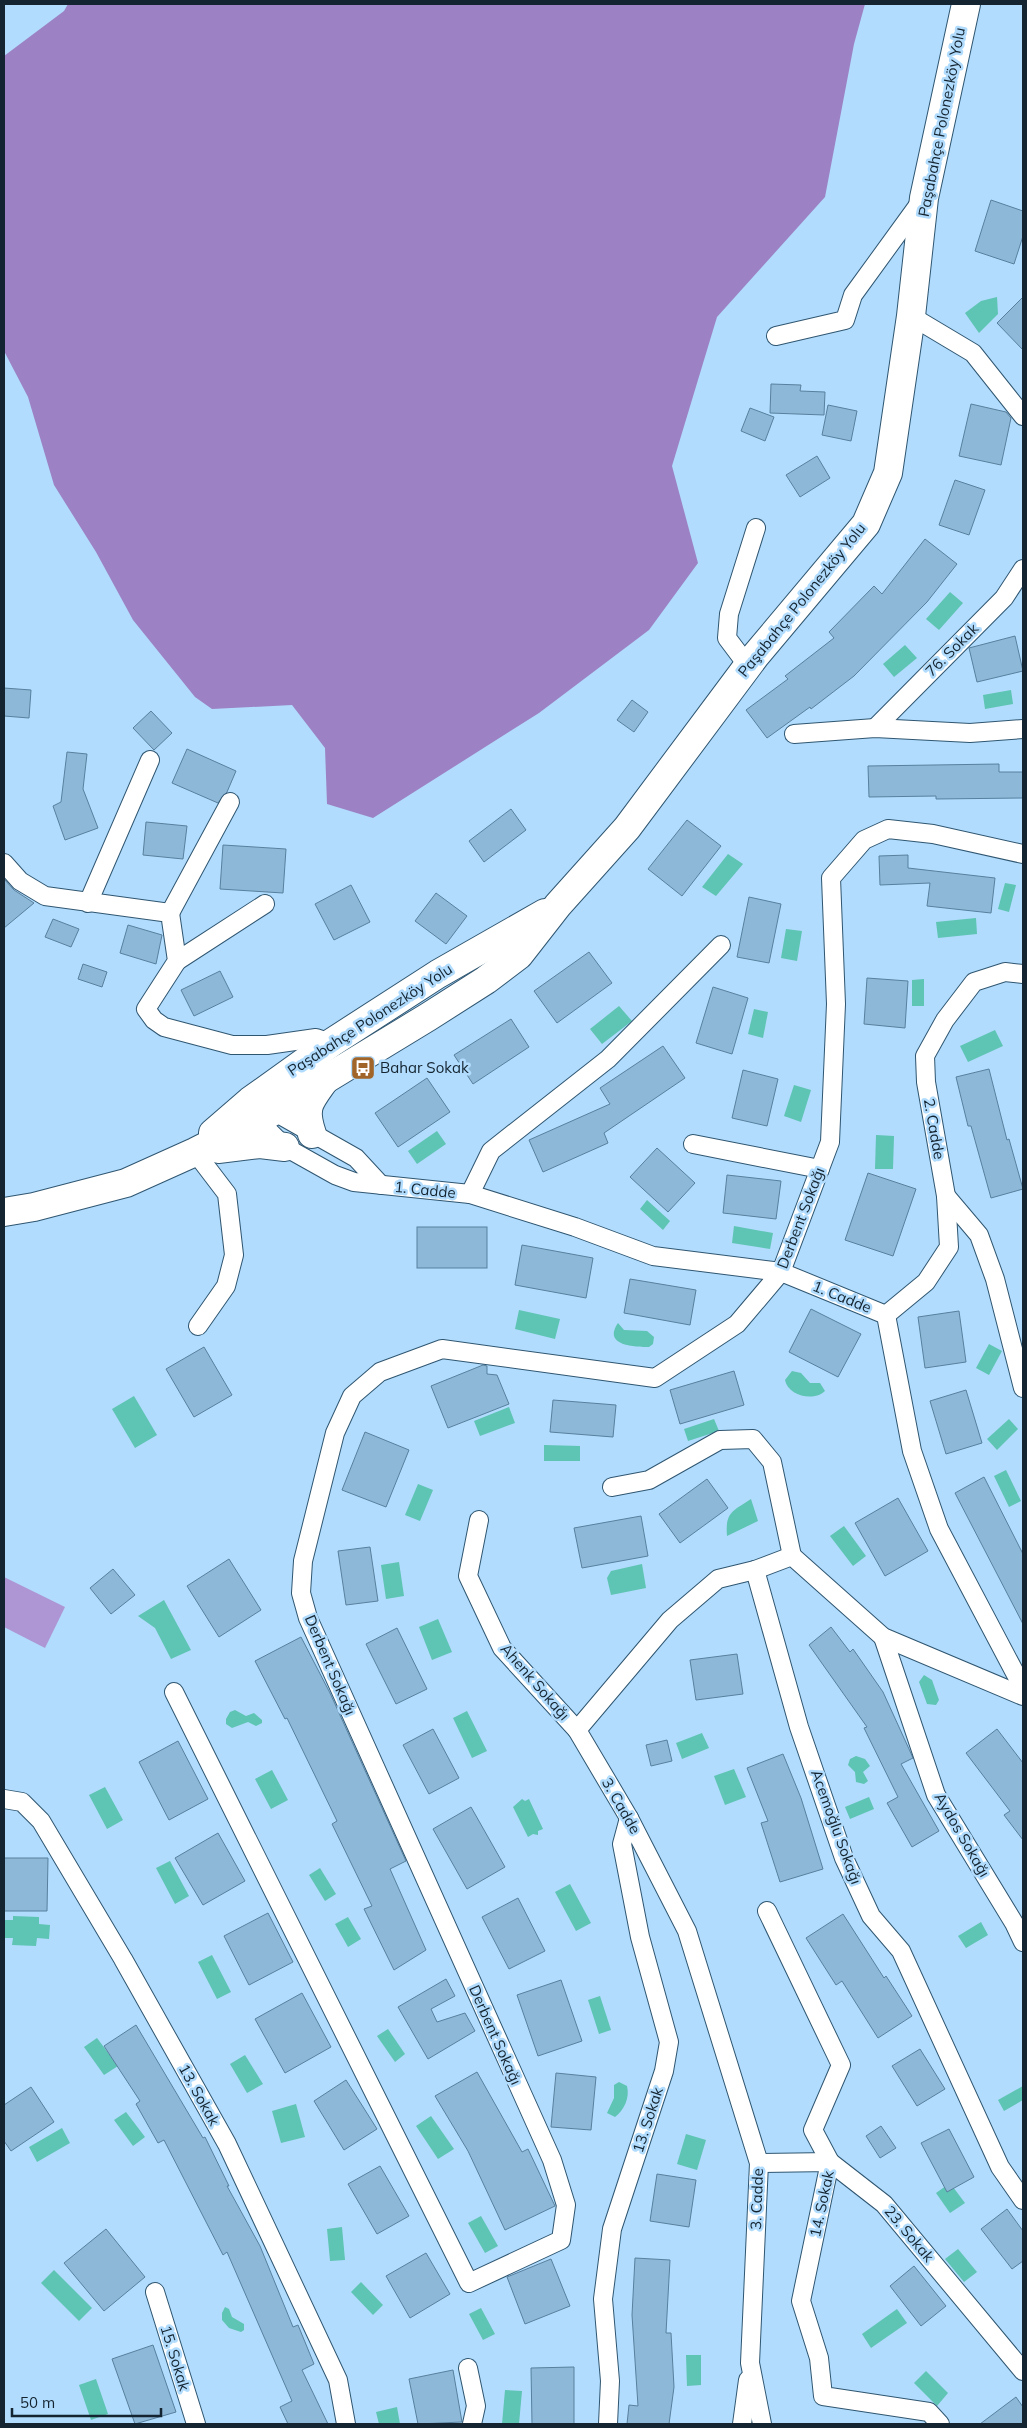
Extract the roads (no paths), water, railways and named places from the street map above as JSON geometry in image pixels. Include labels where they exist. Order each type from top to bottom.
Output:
[{"type":"main road","name":"Paşabahçe Polonezköy Yolu","points":[[4,1212],[34,1207],[126,1183],[195,1152],[228,1118],[262,1109],[326,1080],[486,980],[519,954],[558,905],[627,828],[748,666],[866,524],[888,473],[911,316],[924,198],[966,4]]},
{"type":"main road","name":"Paşabahçe Polonezköy Yolu","points":[[262,1109],[331,1043],[438,974],[558,905]]},
{"type":"main road","points":[[262,1109],[274,1095],[370,1030],[394,1002]]},
{"type":"main road","points":[[312,1134],[307,1119],[307,1108],[326,1080]]},
{"type":"main road","points":[[195,1152],[260,1144],[285,1147]]},
{"type":"street","points":[[776,336],[846,320],[853,295],[924,198]]},
{"type":"street","points":[[911,316],[973,353],[1023,416]]},
{"type":"street","points":[[748,666],[727,638],[729,614],[756,528]]},
{"type":"street","name":"76. Sokak","points":[[875,728],[1004,598],[1023,569]]},
{"type":"street","points":[[794,734],[875,728],[970,733],[1023,729]]},
{"type":"street","points":[[88,903],[150,760]]},
{"type":"street","points":[[176,961],[170,912],[230,802]]},
{"type":"street","name":"Derbent Sokağı","points":[[174,1692],[469,2283],[561,2240],[566,2205],[552,2160],[308,1618],[301,1593],[303,1561],[334,1433],[352,1396],[380,1372],[442,1348],[654,1378],[737,1324],[781,1272],[830,1142],[836,1004],[831,878],[864,840],[888,829],[933,834],[1023,854]]},
{"type":"street","points":[[4,863],[20,881],[45,896],[170,912]]},
{"type":"street","points":[[265,904],[176,961],[146,1009],[154,1020],[164,1027],[232,1045],[267,1045],[316,1038],[331,1043]]},
{"type":"street","name":"1. Cadde","points":[[470,1194],[491,1151],[608,1060],[721,945]]},
{"type":"street","name":"2. Cadde","points":[[886,1315],[926,1282],[948,1248],[946,1196],[926,1082],[925,1056],[945,1020],[974,982],[1005,972],[1023,974]]},
{"type":"street","points":[[262,1109],[356,1158],[381,1185]]},
{"type":"street","name":"1. Cadde","points":[[262,1109],[269,1130],[285,1147],[335,1175],[354,1182],[470,1194],[575,1227],[653,1256],[781,1272],[886,1315],[912,1451],[939,1529],[1023,1688]]},
{"type":"street","points":[[693,1144],[820,1169]]},
{"type":"street","points":[[195,1152],[226,1194],[234,1255],[226,1286],[198,1326]]},
{"type":"street","points":[[946,1196],[979,1235],[995,1279],[1023,1388]]},
{"type":"street","points":[[612,1487],[649,1480],[720,1440],[753,1439],[772,1462],[792,1556],[883,1637],[1023,1696]]},
{"type":"street","name":"Ahenk Sokağı","points":[[479,1520],[468,1576],[502,1648],[577,1730]]},
{"type":"street","points":[[577,1730],[670,1620],[718,1579],[755,1570],[792,1556]]},
{"type":"street","name":"Acemoğlu Sokağı","points":[[755,1570],[799,1727],[844,1858],[871,1916],[902,1951],[1000,2167],[1023,2200]]},
{"type":"street","name":"Aydos Sokağı","points":[[883,1637],[936,1795],[1014,1923],[1023,1942]]},
{"type":"street","name":"3. Cadde","points":[[577,1730],[629,1818],[687,1930],[759,2163],[750,2363],[762,2424]]},
{"type":"street","name":"13. Sokak","points":[[4,1799],[22,1802],[41,1821],[123,1959],[227,2144],[338,2380],[346,2424]]},
{"type":"street","name":"13. Sokak","points":[[608,2424],[610,2381],[603,2299],[612,2229],[664,2072],[669,2042],[640,1937],[622,1844],[629,1818]]},
{"type":"street","name":"14. Sokak","points":[[767,1911],[841,2065],[813,2130],[830,2162],[802,2301],[819,2358],[822,2396],[930,2412],[940,2424]]},
{"type":"street","points":[[759,2163],[830,2162]]},
{"type":"street","name":"23. Sokak","points":[[830,2162],[884,2204],[1023,2371]]},
{"type":"street","name":"15. Sokak","points":[[155,2292],[196,2424]]},
{"type":"street","points":[[742,2424],[750,2363]]},
{"type":"street","points":[[468,2368],[476,2406],[472,2424]]},
{"type":"place","name":"Bahar Sokak","points":[[363,1068]]}]
